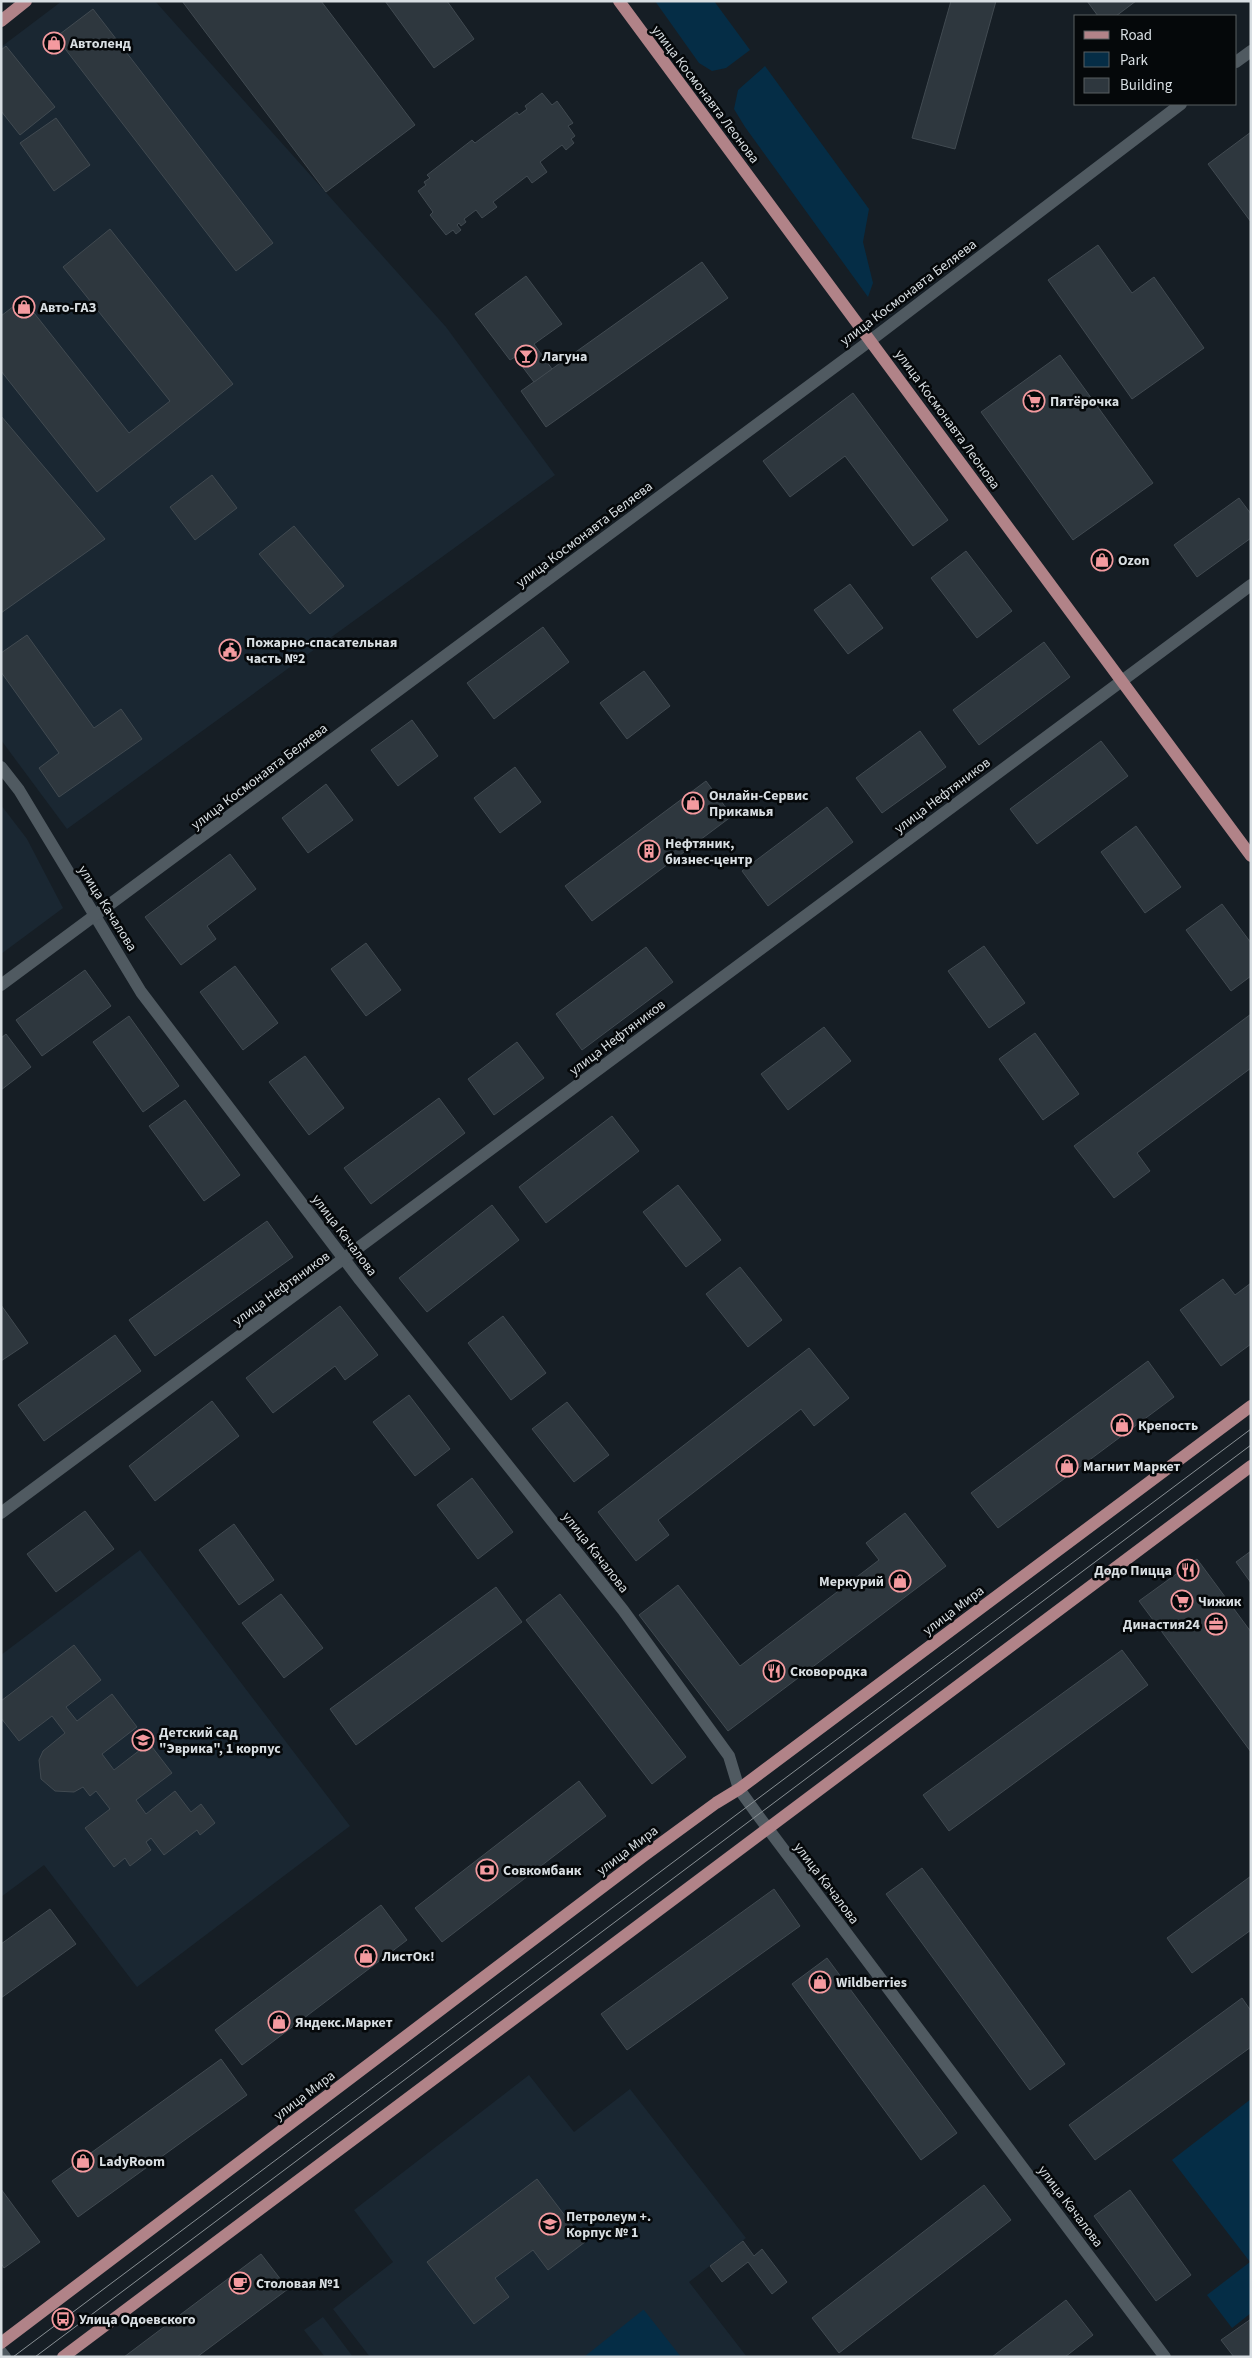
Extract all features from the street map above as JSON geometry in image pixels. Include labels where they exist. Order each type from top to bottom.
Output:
[{"type":"main road","points":[[1,20],[26,1]]},
{"type":"main road","name":"улица Космонавта Леонова","points":[[618,1],[871,340],[1251,856]]},
{"type":"main road","name":"улица Мира","points":[[1,2343],[645,1855],[716,1803],[740,1789],[1251,1406]]},
{"type":"main road","points":[[63,2357],[1251,1466]]},
{"type":"street","points":[[1237,61],[1251,51]]},
{"type":"street","name":"улица Космонавта Беляева","points":[[1,985],[871,340],[1180,105]]},
{"type":"street","name":"улица Нефтяников","points":[[1,1514],[1251,584]]},
{"type":"street","name":"улица Качалова","points":[[1,767],[19,790],[141,992],[345,1259],[623,1610],[729,1756],[740,1789],[768,1828],[1165,2357]]},
{"type":"street","points":[[1,2352],[5,2357]]},
{"type":"shaded area","points":[[62,1],[155,1],[446,327],[555,475],[67,829],[1,740],[1,47]]},
{"type":"shaded area","points":[[1,805],[27,839],[63,908],[1,954]]},
{"type":"shaded area","name":"Детский сад \"Эврика\", 1 корпус","points":[[140,1550],[350,1826],[137,1987],[44,1865],[1,1897],[1,1655]]},
{"type":"shaded area","name":"Петролеум +. Корпус № 1","points":[[529,2075],[574,2132],[630,2089],[746,2238],[689,2282],[747,2357],[370,2357],[333,2309],[393,2262],[354,2210]]},
{"type":"shaded area","points":[[323,2317],[353,2357],[325,2357],[304,2330]]},
{"type":"green space","points":[[655,1],[714,1],[750,50],[726,68],[712,71],[699,63]]},
{"type":"green space","points":[[765,66],[869,209],[863,242],[873,283],[868,297],[734,109],[738,90]]},
{"type":"green space","points":[[1251,2099],[1251,2313],[1232,2328],[1207,2295],[1250,2262],[1172,2160]]},
{"type":"green space","points":[[643,2310],[681,2357],[584,2357]]},
{"type":"building","points":[[182,1],[321,1],[415,125],[326,192]]},
{"type":"building","points":[[385,1],[447,1],[474,39],[434,68]]},
{"type":"building","points":[[951,1],[996,1],[955,149],[912,138]]},
{"type":"building","points":[[1087,1],[1136,1],[1117,15],[1097,15]]},
{"type":"building","points":[[93,9],[273,243],[236,271],[56,37]]},
{"type":"building","points":[[6,46],[55,107],[20,135],[1,111],[1,50]]},
{"type":"building","points":[[542,93],[552,105],[557,101],[573,123],[568,126],[575,136],[571,139],[574,143],[566,150],[562,145],[540,162],[547,172],[532,183],[527,176],[493,202],[497,207],[482,218],[476,210],[464,219],[466,222],[461,226],[459,223],[457,225],[461,230],[456,234],[453,230],[446,235],[430,215],[433,212],[418,191],[426,185],[424,182],[430,178],[427,175],[472,140],[475,143],[517,112],[519,115],[527,109],[525,106]]},
{"type":"building","points":[[56,118],[90,165],[54,191],[20,143]]},
{"type":"building","points":[[1251,132],[1251,222],[1208,164]]},
{"type":"building","points":[[110,229],[233,384],[97,492],[1,371],[1,316],[23,299],[129,433],[170,401],[63,267]]},
{"type":"building","points":[[1098,245],[1132,293],[1154,277],[1204,348],[1132,399],[1048,280]]},
{"type":"building","points":[[702,262],[728,298],[546,427],[521,391]]},
{"type":"building","points":[[526,276],[562,324],[534,344],[552,369],[534,382],[515,357],[510,360],[475,314]]},
{"type":"building","points":[[1060,355],[1153,483],[1073,540],[981,412]]},
{"type":"building","points":[[853,393],[948,520],[913,546],[845,456],[790,497],[763,461]]},
{"type":"building","points":[[1,416],[105,539],[1,613]]},
{"type":"building","points":[[212,475],[237,508],[195,540],[170,507]]},
{"type":"building","points":[[1239,498],[1251,514],[1251,538],[1197,577],[1174,545]]},
{"type":"building","points":[[294,526],[344,586],[310,614],[259,554]]},
{"type":"building","points":[[966,551],[1012,611],[977,638],[931,578]]},
{"type":"building","points":[[850,584],[883,628],[848,654],[814,610]]},
{"type":"building","points":[[543,627],[569,662],[494,719],[467,683]]},
{"type":"building","points":[[27,635],[94,728],[121,709],[142,739],[59,797],[39,768],[59,753],[1,672],[1,653]]},
{"type":"building","points":[[1044,642],[1070,677],[979,745],[953,710]]},
{"type":"building","points":[[644,671],[670,706],[627,739],[600,703]]},
{"type":"building","points":[[412,720],[438,756],[398,786],[371,750]]},
{"type":"building","points":[[920,731],[946,767],[882,813],[856,778]]},
{"type":"building","points":[[1101,741],[1128,776],[1037,844],[1010,809]]},
{"type":"building","points":[[515,767],[541,802],[500,833],[474,798]]},
{"type":"building","name":"Нефтяник, бизнес-центр","points":[[706,781],[732,816],[592,921],[565,886]]},
{"type":"building","points":[[326,784],[353,820],[308,853],[282,818]]},
{"type":"building","points":[[827,807],[853,842],[768,906],[742,871]]},
{"type":"building","points":[[1136,826],[1181,887],[1145,913],[1101,852]]},
{"type":"building","points":[[230,854],[256,889],[207,926],[216,939],[181,965],[145,917]]},
{"type":"building","points":[[1222,904],[1251,943],[1251,976],[1231,991],[1186,930]]},
{"type":"building","points":[[366,943],[401,990],[366,1016],[331,969]]},
{"type":"building","points":[[984,946],[1025,1003],[989,1028],[948,971]]},
{"type":"building","points":[[646,947],[673,982],[582,1050],[556,1014]]},
{"type":"building","points":[[235,966],[278,1023],[243,1050],[200,992]]},
{"type":"building","points":[[85,970],[111,1006],[42,1056],[16,1020]]},
{"type":"building","points":[[1251,1014],[1251,1068],[1137,1153],[1150,1171],[1114,1198],[1074,1146]]},
{"type":"building","points":[[129,1016],[179,1086],[143,1112],[93,1042]]},
{"type":"building","points":[[824,1027],[851,1061],[788,1110],[761,1074]]},
{"type":"building","points":[[1035,1033],[1079,1094],[1043,1120],[999,1059]]},
{"type":"building","points":[[6,1034],[31,1067],[1,1090],[1,1038]]},
{"type":"building","points":[[517,1042],[544,1078],[494,1115],[468,1079]]},
{"type":"building","points":[[305,1056],[344,1108],[309,1135],[269,1082]]},
{"type":"building","points":[[439,1098],[465,1133],[371,1204],[344,1168]]},
{"type":"building","points":[[185,1100],[240,1175],[204,1201],[149,1126]]},
{"type":"building","points":[[612,1116],[639,1151],[546,1223],[519,1187]]},
{"type":"building","points":[[678,1185],[721,1240],[686,1267],[643,1212]]},
{"type":"building","points":[[492,1205],[519,1240],[427,1312],[399,1278]]},
{"type":"building","points":[[267,1221],[293,1257],[155,1356],[129,1320]]},
{"type":"building","points":[[740,1267],[782,1320],[748,1347],[706,1294]]},
{"type":"building","points":[[1223,1279],[1235,1295],[1251,1283],[1251,1344],[1221,1366],[1180,1310]]},
{"type":"building","points":[[1,1305],[28,1343],[1,1361]]},
{"type":"building","points":[[340,1306],[378,1355],[345,1380],[335,1366],[273,1413],[246,1378]]},
{"type":"building","points":[[503,1316],[546,1373],[511,1400],[468,1343]]},
{"type":"building","points":[[115,1335],[141,1371],[44,1441],[18,1405]]},
{"type":"building","points":[[809,1348],[849,1398],[814,1426],[801,1409],[658,1520],[669,1535],[636,1561],[598,1512]]},
{"type":"building","points":[[1148,1361],[1174,1397],[998,1528],[971,1493]]},
{"type":"building","points":[[409,1395],[450,1449],[415,1476],[373,1422]]},
{"type":"building","points":[[212,1401],[239,1436],[155,1501],[129,1466]]},
{"type":"building","points":[[567,1402],[609,1455],[574,1482],[532,1429]]},
{"type":"building","points":[[472,1478],[513,1532],[478,1559],[437,1505]]},
{"type":"building","points":[[85,1511],[114,1549],[56,1592],[27,1554]]},
{"type":"building","points":[[905,1513],[946,1566],[728,1731],[639,1615],[678,1585],[740,1666],[879,1560],[866,1543]]},
{"type":"building","points":[[234,1524],[274,1580],[239,1605],[199,1550]]},
{"type":"building","points":[[1251,1551],[1251,1583],[1236,1562]]},
{"type":"building","points":[[1197,1559],[1251,1632],[1251,1752],[1139,1601]]},
{"type":"building","points":[[496,1587],[522,1622],[356,1745],[330,1709]]},
{"type":"building","points":[[281,1594],[323,1648],[284,1678],[242,1623]]},
{"type":"building","points":[[560,1594],[686,1757],[652,1784],[526,1620]]},
{"type":"building","points":[[74,1645],[101,1680],[66,1707],[77,1721],[112,1694],[137,1727],[102,1754],[114,1770],[149,1743],[172,1773],[136,1800],[146,1814],[175,1791],[191,1812],[201,1804],[215,1823],[200,1835],[197,1830],[164,1855],[151,1838],[146,1842],[151,1850],[130,1866],[125,1858],[114,1867],[85,1828],[110,1809],[96,1791],[90,1796],[83,1787],[74,1792],[55,1791],[41,1779],[39,1760],[43,1751],[65,1733],[52,1716],[19,1741],[1,1718],[1,1701]]},
{"type":"building","points":[[1122,1650],[1148,1685],[949,1831],[923,1795]]},
{"type":"building","points":[[579,1781],[606,1816],[442,1942],[415,1908]]},
{"type":"building","points":[[922,1868],[1065,2064],[1030,2090],[886,1894]]},
{"type":"building","points":[[1251,1876],[1251,1930],[1192,1973],[1167,1938]]},
{"type":"building","points":[[774,1889],[800,1926],[627,2050],[601,2014]]},
{"type":"building","points":[[381,1905],[407,1940],[242,2065],[215,2030]]},
{"type":"building","points":[[50,1909],[76,1944],[1,1998],[1,1944]]},
{"type":"building","points":[[827,1958],[957,2133],[921,2160],[792,1984]]},
{"type":"building","points":[[1242,1998],[1251,2011],[1251,2047],[1095,2160],[1069,2125]]},
{"type":"building","points":[[221,2059],[247,2095],[78,2217],[52,2181]]},
{"type":"building","points":[[537,2179],[585,2242],[548,2270],[533,2250],[495,2278],[509,2297],[474,2324],[427,2262]]},
{"type":"building","points":[[984,2185],[1011,2220],[839,2353],[812,2318]]},
{"type":"building","points":[[1,2189],[40,2242],[4,2268],[1,2263]]},
{"type":"building","points":[[1130,2190],[1191,2275],[1156,2301],[1094,2216]]},
{"type":"building","points":[[743,2241],[754,2256],[762,2249],[787,2282],[772,2294],[748,2262],[722,2282],[710,2266]]},
{"type":"building","points":[[261,2254],[288,2289],[197,2357],[124,2357]]},
{"type":"building","points":[[1066,2300],[1093,2335],[1065,2357],[992,2357]]},
{"type":"building","points":[[1251,2319],[1251,2357],[1234,2357],[1221,2340]]},
{"type":"tram line","points":[[13,2357],[1251,1429]]},
{"type":"tram line","points":[[35,2357],[1251,1445]]},
{"type":"place","name":"Автоленд","points":[[54,43]]},
{"type":"place","name":"Авто-ГАЗ","points":[[24,307]]},
{"type":"place","name":"Лагуна","points":[[526,356]]},
{"type":"place","name":"Пятёрочка","points":[[1034,401]]},
{"type":"place","name":"Ozon","points":[[1102,560]]},
{"type":"place","name":"Пожарно-спасательная часть №2","points":[[230,650]]},
{"type":"place","name":"Онлайн-Сервис Прикамья","points":[[693,803]]},
{"type":"place","name":"Нефтяник, бизнес-центр","points":[[649,851]]},
{"type":"place","name":"Крепость","points":[[1122,1425]]},
{"type":"place","name":"Магнит Маркет","points":[[1067,1466]]},
{"type":"place","name":"Додо Пицца","points":[[1188,1570]]},
{"type":"place","name":"Меркурий","points":[[900,1581]]},
{"type":"place","name":"Чижик","points":[[1182,1601]]},
{"type":"place","name":"Династия24","points":[[1216,1624]]},
{"type":"place","name":"Сковородка","points":[[774,1671]]},
{"type":"place","name":"Детский сад \"Эврика\", 1 корпус","points":[[143,1740]]},
{"type":"place","name":"Совкомбанк","points":[[487,1870]]},
{"type":"place","name":"ЛистОк!","points":[[366,1956]]},
{"type":"place","name":"Wildberries","points":[[820,1982]]},
{"type":"place","name":"Яндекс.Маркет","points":[[279,2022]]},
{"type":"place","name":"LadyRoom","points":[[83,2161]]},
{"type":"place","name":"Петролеум +. Корпус № 1","points":[[550,2224]]},
{"type":"place","name":"Столовая №1","points":[[240,2283]]},
{"type":"place","name":"Улица Одоевского","points":[[63,2319]]}]
